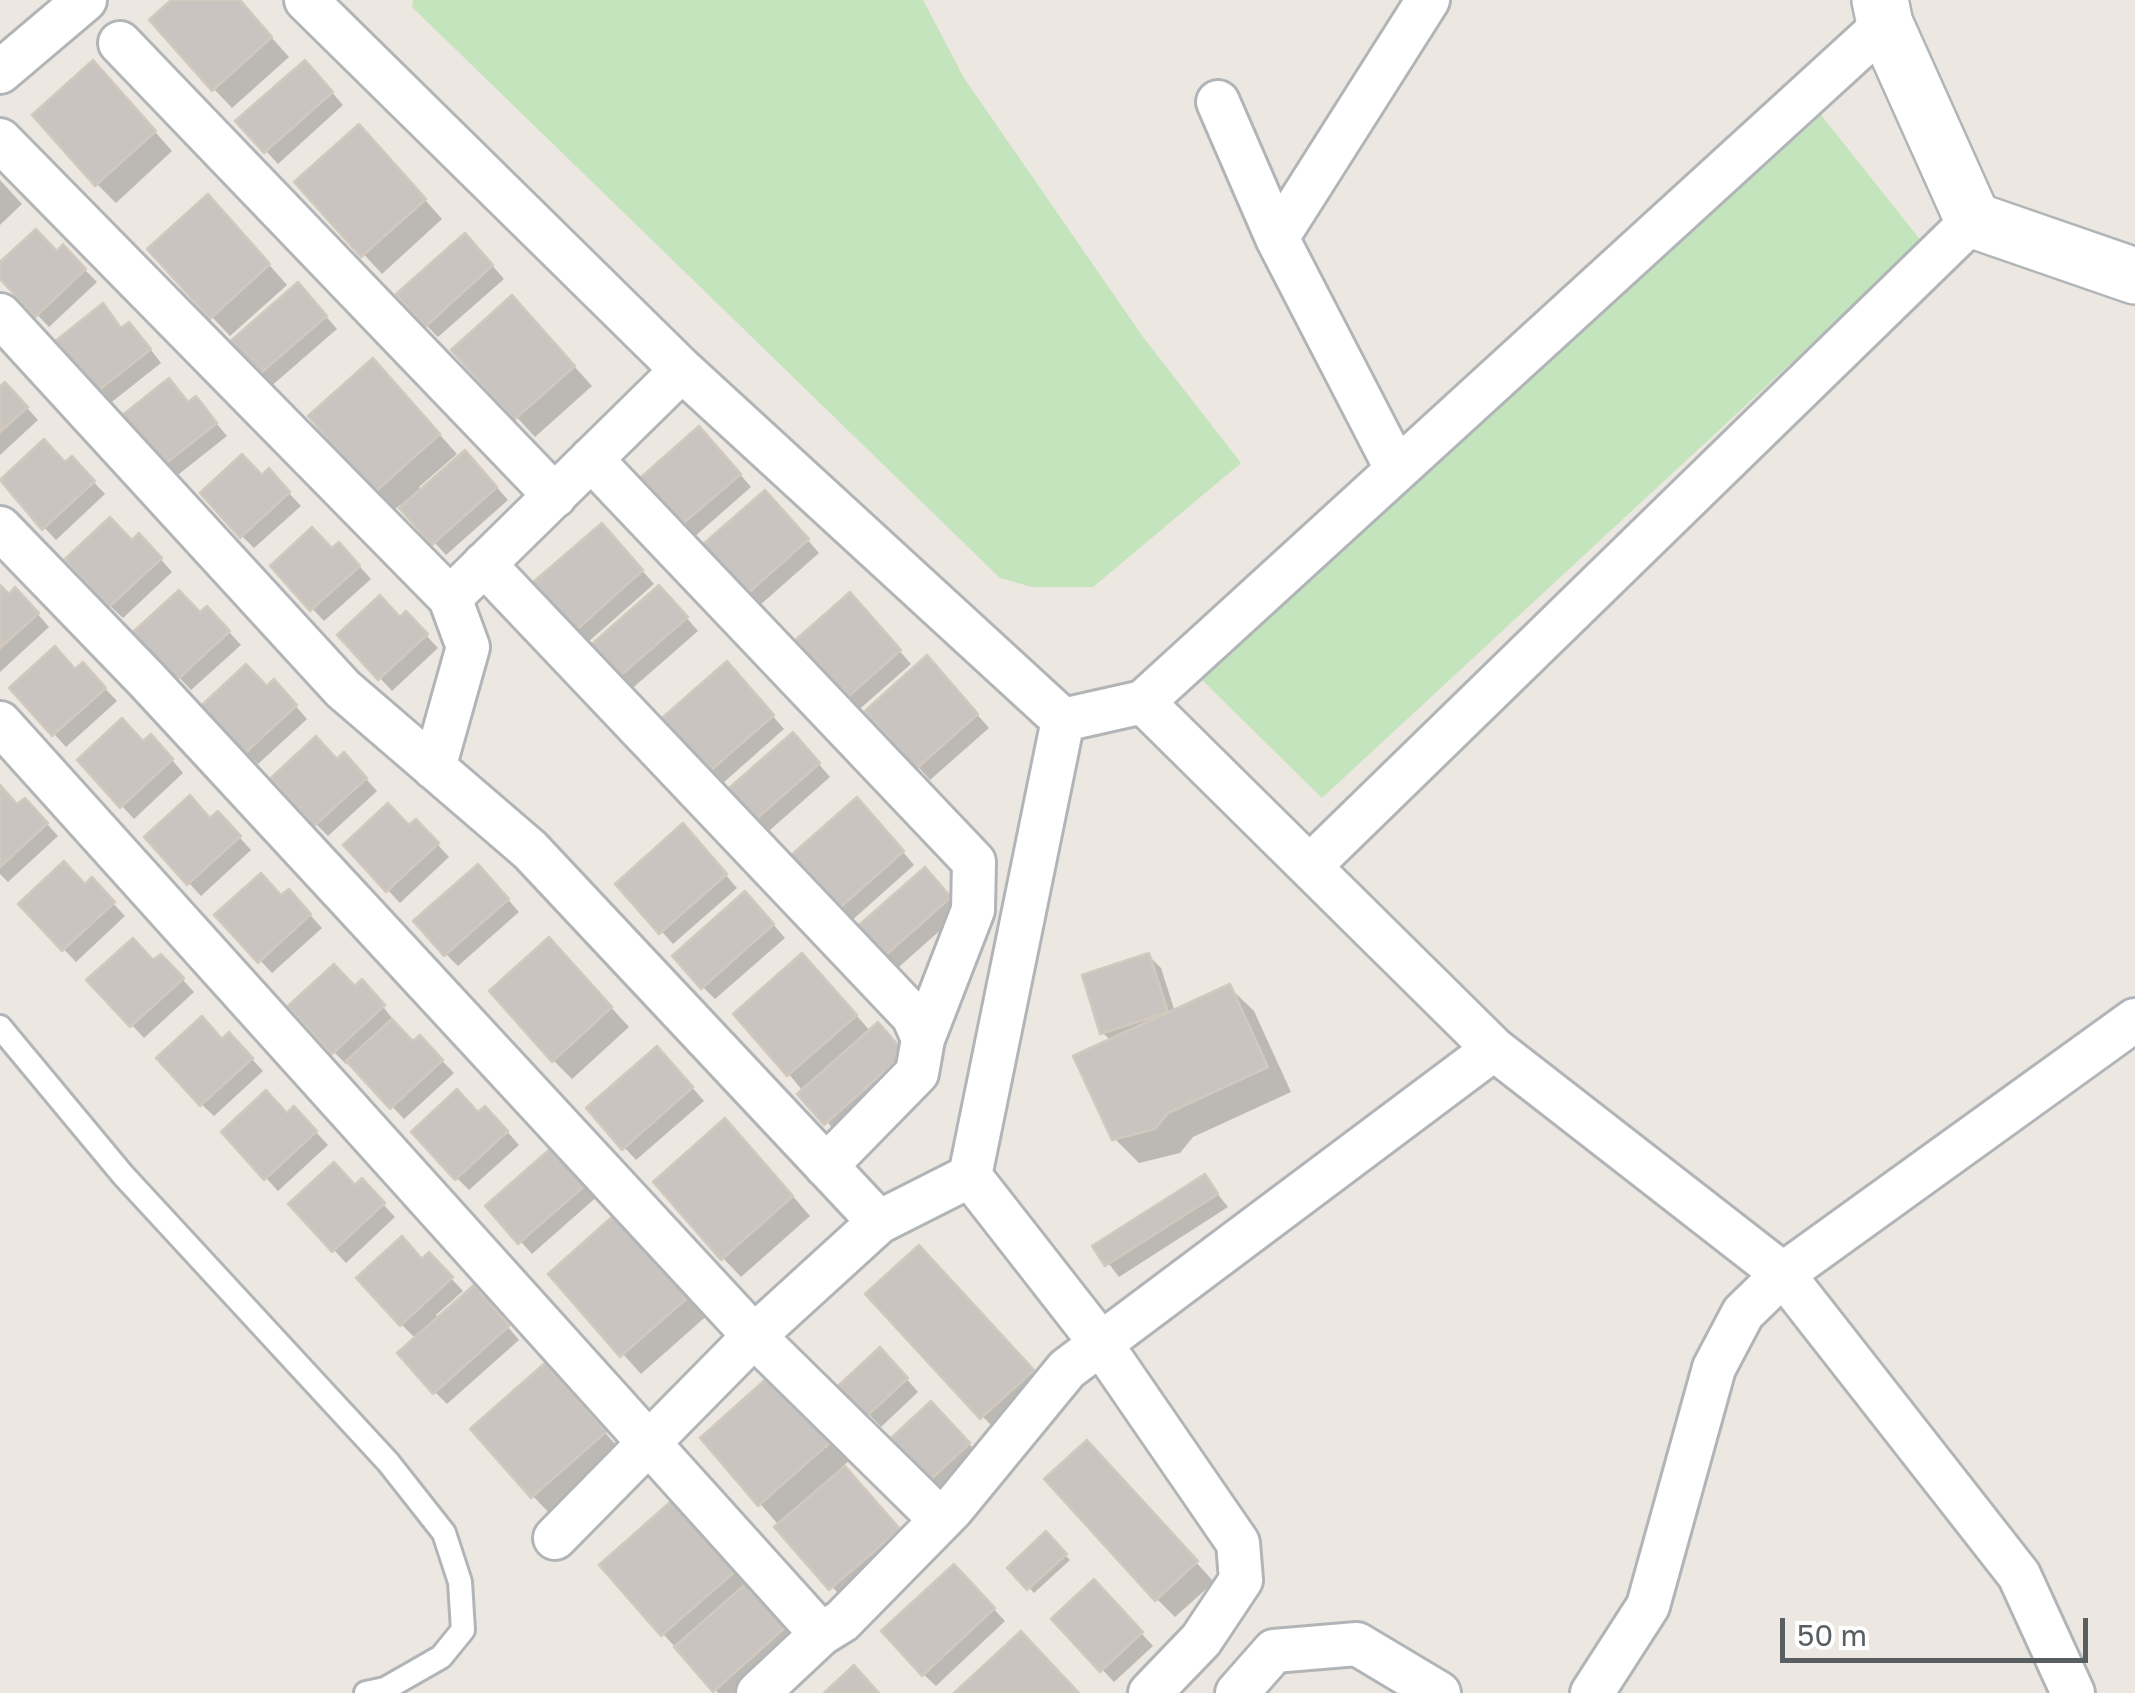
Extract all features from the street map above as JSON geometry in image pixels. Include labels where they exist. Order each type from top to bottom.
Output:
[{"type":"street","points":[[0,72],[86,0]]},
{"type":"street","points":[[306,0],[682,370],[1063,720]]},
{"type":"street","points":[[1277,238],[1428,0]]},
{"type":"street","points":[[1063,720],[1142,702],[1397,470],[1883,12],[1972,220],[2135,276]]},
{"type":"street","points":[[120,43],[554,496]]},
{"type":"street","points":[[1218,102],[1277,238],[1397,470]]},
{"type":"street","points":[[0,140],[450,598],[468,647],[434,768]]},
{"type":"street","points":[[1311,864],[1972,220]]},
{"type":"street","points":[[0,315],[343,689],[530,850],[879,1222]]},
{"type":"street","points":[[450,598],[682,370]]},
{"type":"street","points":[[591,459],[974,862],[973,910],[924,1039],[918,1073],[826,1166]]},
{"type":"street","points":[[0,528],[196,733],[754,1336],[940,1520]]},
{"type":"street","points":[[484,564],[896,993],[924,1039]]},
{"type":"street","points":[[1142,702],[1311,864],[1494,1049],[1783,1274],[2018,1575],[2074,1693]]},
{"type":"street","points":[[1063,720],[970,1176],[1098,1342],[1238,1543],[1241,1580],[1200,1640],[1150,1693]]},
{"type":"street","points":[[0,723],[820,1634]]},
{"type":"street","points":[[1592,1693],[1648,1606],[1714,1368],[1742,1313],[1783,1274],[2135,1020]]},
{"type":"street","points":[[758,1693],[820,1634],[842,1621],[940,1520],[1066,1368],[1494,1049]]},
{"type":"street","points":[[555,1538],[754,1336],[879,1222],[970,1176]]},
{"type":"street","points":[[1237,1693],[1274,1651],[1358,1644],[1439,1693]]},
{"type":"lane","points":[[0,1027],[123,1174],[388,1462],[444,1533],[460,1582],[463,1630],[441,1656],[385,1689],[366,1693]]},
{"type":"green space","points":[[413,0],[923,0],[964,78],[1143,337],[1241,463],[1093,587],[1032,587],[1000,578],[412,7]]},
{"type":"green space","points":[[1821,115],[1922,242],[1322,798],[1201,679]]},
{"type":"building","points":[[171,0],[240,0],[272,37],[212,91],[149,20]]},
{"type":"building","points":[[93,60],[156,131],[95,186],[32,115]]},
{"type":"building","points":[[305,60],[333,92],[264,153],[235,121]]},
{"type":"building","points":[[359,124],[426,199],[361,257],[294,182]]},
{"type":"building","points":[[208,194],[270,264],[210,319],[147,249]]},
{"type":"building","points":[[36,229],[57,251],[63,244],[86,269],[35,317],[0,279],[0,262]]},
{"type":"building","points":[[465,233],[493,265],[425,327],[396,294]]},
{"type":"building","points":[[298,282],[327,316],[255,378],[226,345]]},
{"type":"building","points":[[512,295],[575,366],[514,420],[451,350]]},
{"type":"building","points":[[103,303],[121,328],[129,322],[151,349],[94,394],[53,343]]},
{"type":"building","points":[[373,358],[440,434],[375,492],[308,416]]},
{"type":"building","points":[[169,378],[188,402],[196,396],[217,423],[160,468],[120,417]]},
{"type":"building","points":[[5,382],[28,407],[0,432],[0,386]]},
{"type":"building","points":[[699,426],[741,474],[679,527],[638,480]]},
{"type":"building","points":[[44,439],[65,462],[72,456],[95,481],[42,530],[0,480]]},
{"type":"building","points":[[465,450],[497,487],[432,545],[399,508]]},
{"type":"building","points":[[242,454],[262,475],[269,468],[290,492],[240,538],[200,493]]},
{"type":"building","points":[[765,490],[809,539],[745,596],[701,546]]},
{"type":"building","points":[[110,517],[132,540],[139,533],[162,558],[109,607],[65,559]]},
{"type":"building","points":[[602,523],[643,570],[573,633],[531,584]]},
{"type":"building","points":[[312,527],[332,548],[339,542],[360,566],[310,611],[270,566]]},
{"type":"building","points":[[0,585],[9,594],[15,587],[39,613],[0,648]]},
{"type":"building","points":[[659,585],[688,617],[613,682],[585,650]]},
{"type":"building","points":[[179,590],[200,612],[207,606],[230,631],[177,680],[133,632]]},
{"type":"building","points":[[850,592],[901,650],[842,702],[791,644]]},
{"type":"building","points":[[380,595],[400,617],[406,611],[428,634],[378,680],[337,635]]},
{"type":"building","points":[[55,646],[75,669],[83,662],[106,688],[52,736],[9,688]]},
{"type":"building","points":[[927,655],[978,714],[916,769],[865,711]]},
{"type":"building","points":[[727,661],[774,715],[709,772],[662,718]]},
{"type":"building","points":[[246,664],[267,686],[274,679],[297,705],[244,754],[201,706]]},
{"type":"building","points":[[122,718],[143,741],[151,734],[173,759],[120,808],[77,760]]},
{"type":"building","points":[[793,732],[820,763],[747,827],[720,796]]},
{"type":"building","points":[[316,736],[337,759],[344,752],[367,778],[314,826],[271,778]]},
{"type":"building","points":[[0,785],[17,804],[25,798],[48,823],[0,867]]},
{"type":"building","points":[[190,795],[210,818],[218,811],[241,836],[187,885],[144,837]]},
{"type":"building","points":[[857,797],[904,851],[835,912],[788,858]]},
{"type":"building","points":[[388,803],[409,825],[416,819],[439,843],[386,892],[343,845]]},
{"type":"building","points":[[683,823],[727,874],[659,934],[615,884]]},
{"type":"building","points":[[64,861],[85,884],[92,877],[115,902],[62,951],[18,904]]},
{"type":"building","points":[[478,864],[509,899],[444,956],[413,921]]},
{"type":"building","points":[[925,867],[951,897],[877,963],[850,933]]},
{"type":"building","points":[[261,873],[281,895],[289,889],[311,914],[258,963],[214,915]]},
{"type":"building","points":[[745,891],[774,924],[701,989],[672,956]]},
{"type":"building","points":[[549,937],[612,1007],[552,1062],[489,991]]},
{"type":"building","points":[[133,938],[153,960],[161,954],[184,978],[130,1027],[86,980]]},
{"type":"building","points":[[802,953],[857,1015],[787,1076],[733,1014]]},
{"type":"building","points":[[1149,953],[1168,1012],[1100,1034],[1082,975]]},
{"type":"building","points":[[334,964],[355,986],[362,979],[385,1005],[332,1054],[288,1006]]},
{"type":"building","points":[[1230,984],[1268,1067],[1168,1113],[1155,1129],[1112,1140],[1073,1056]]},
{"type":"building","points":[[202,1016],[222,1039],[229,1032],[253,1058],[200,1106],[156,1058]]},
{"type":"building","points":[[392,1019],[413,1041],[420,1035],[443,1060],[390,1109],[346,1061]]},
{"type":"building","points":[[878,1022],[905,1053],[824,1125],[797,1094]]},
{"type":"building","points":[[657,1046],[693,1087],[622,1150],[586,1108]]},
{"type":"building","points":[[457,1089],[478,1112],[485,1106],[508,1131],[455,1180],[411,1132]]},
{"type":"building","points":[[266,1090],[287,1113],[294,1106],[317,1131],[264,1180],[221,1132]]},
{"type":"building","points":[[725,1118],[793,1196],[721,1260],[653,1182]]},
{"type":"building","points":[[557,1143],[590,1181],[518,1244],[485,1206]]},
{"type":"building","points":[[334,1162],[355,1185],[362,1178],[385,1203],[332,1252],[288,1204]]},
{"type":"building","points":[[1205,1174],[1218,1194],[1105,1266],[1092,1246]]},
{"type":"building","points":[[621,1209],[694,1292],[620,1357],[548,1274]]},
{"type":"building","points":[[402,1236],[422,1259],[429,1252],[453,1277],[400,1326],[356,1278]]},
{"type":"building","points":[[919,1245],[1034,1370],[980,1419],[865,1294]]},
{"type":"building","points":[[474,1285],[509,1326],[433,1394],[397,1353]]},
{"type":"building","points":[[880,1347],[908,1378],[867,1416],[838,1386]]},
{"type":"building","points":[[545,1363],[606,1432],[531,1498],[470,1429]]},
{"type":"building","points":[[775,1371],[834,1439],[758,1506],[700,1438]]},
{"type":"building","points":[[931,1401],[970,1443],[928,1482],[889,1440]]},
{"type":"building","points":[[1087,1440],[1198,1561],[1155,1601],[1044,1479]]},
{"type":"building","points":[[845,1466],[900,1529],[829,1590],[774,1527]]},
{"type":"building","points":[[676,1497],[739,1568],[661,1636],[599,1565]]},
{"type":"building","points":[[1046,1531],[1067,1554],[1027,1590],[1007,1568]]},
{"type":"building","points":[[954,1564],[995,1608],[922,1676],[881,1631]]},
{"type":"building","points":[[1094,1579],[1143,1632],[1100,1672],[1051,1619]]},
{"type":"building","points":[[749,1581],[788,1625],[713,1692],[674,1647]]},
{"type":"building","points":[[1021,1631],[1079,1693],[954,1693]]},
{"type":"building","points":[[854,1665],[879,1693],[824,1693]]}]
